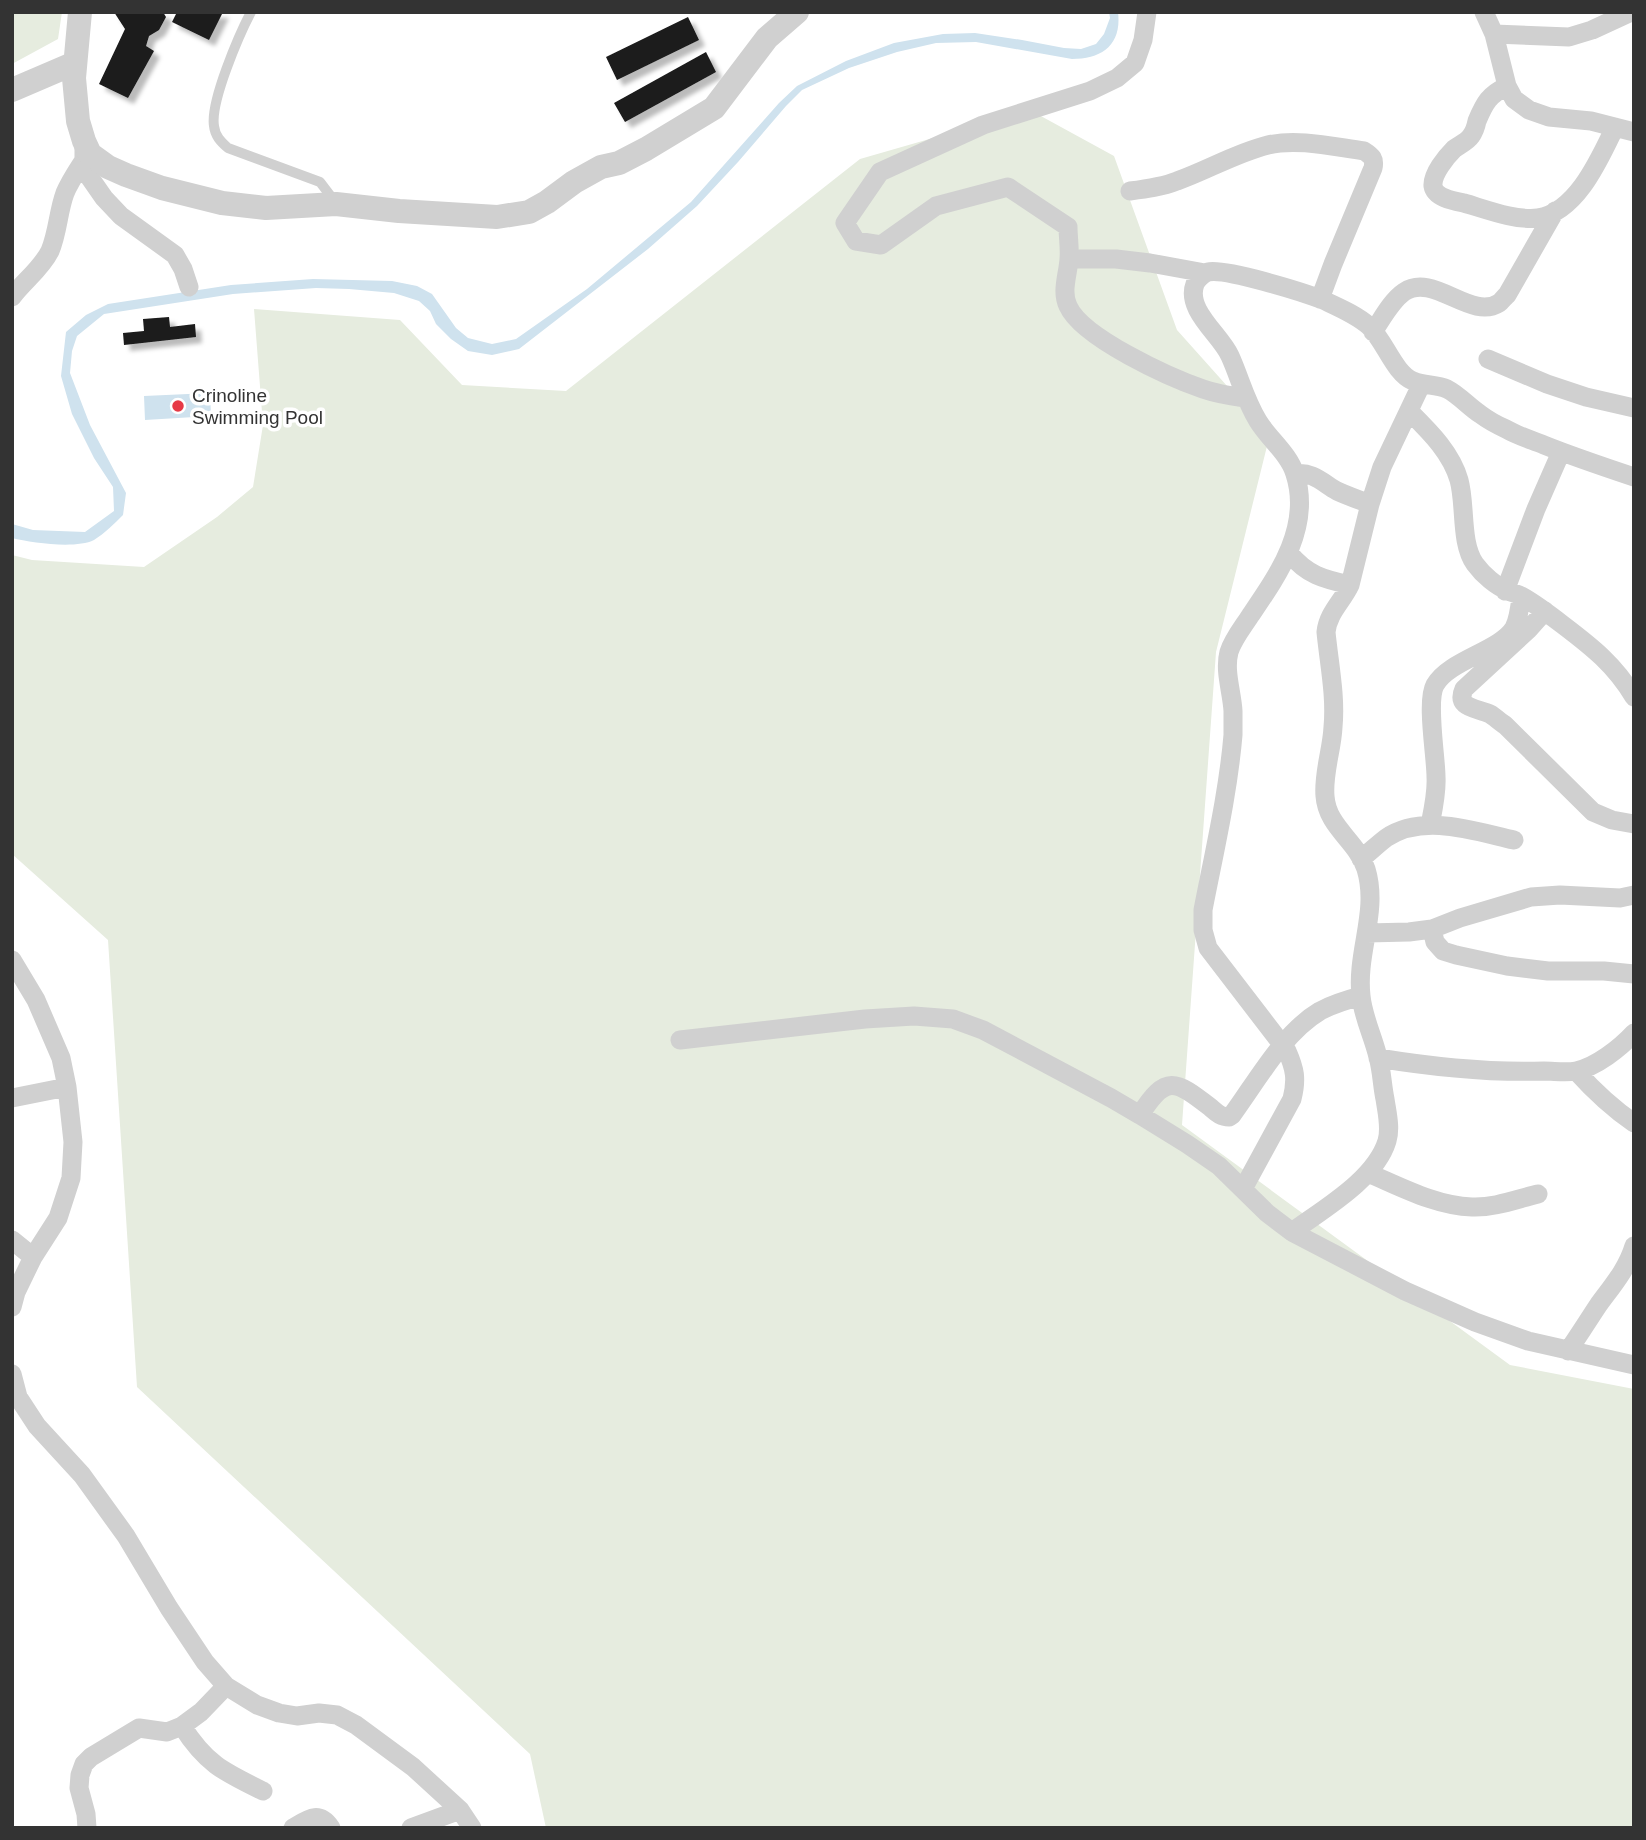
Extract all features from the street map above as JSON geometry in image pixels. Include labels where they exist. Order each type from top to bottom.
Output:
[{"type":"street","points":[[80,12],[75,63],[75,101],[89,175],[104,198],[121,216],[175,256],[189,287]]},
{"type":"street","points":[[84,150],[108,167],[162,188],[222,203],[266,208],[336,204],[497,218],[529,212],[601,167],[619,163],[646,149],[714,108],[767,38],[797,12]]},
{"type":"street","points":[[1147,12],[1143,40],[1135,62],[1118,78],[1090,92],[983,125],[880,172],[845,223],[856,241],[881,245],[936,206],[1008,187],[1068,227],[1069,259],[1065,289],[1068,306],[1078,319],[1102,339],[1177,380],[1207,391],[1245,398]]},
{"type":"street","points":[[1484,12],[1494,34],[1507,86],[1514,99],[1529,110],[1549,117],[1591,121],[1625,130],[1571,200],[1555,212],[1538,218],[1515,217],[1447,199],[1433,187],[1434,177],[1445,160],[1471,137],[1484,105],[1493,93],[1507,86]]},
{"type":"street","points":[[1494,34],[1569,37],[1592,30],[1631,12]]},
{"type":"street","points":[[12,90],[75,63]]},
{"type":"street","points":[[1130,191],[1177,181],[1270,144],[1297,142],[1364,151],[1371,155],[1373,168],[1320,299]]},
{"type":"street","points":[[12,297],[41,265],[50,250],[65,194],[84,150]]},
{"type":"street","points":[[1373,332],[1398,297],[1406,290],[1418,287],[1430,288],[1474,305],[1499,303],[1507,295],[1555,212]]},
{"type":"street","points":[[1069,259],[1116,259],[1150,262],[1205,273],[1217,271],[1244,276],[1320,299],[1348,312],[1368,326],[1409,380],[1447,389],[1482,416],[1500,426],[1561,452],[1633,474]]},
{"type":"street","points":[[1205,273],[1196,282],[1196,305],[1204,321],[1229,354],[1245,398],[1259,423],[1295,474],[1299,499],[1298,526],[1289,553],[1275,580],[1229,651],[1233,735],[1203,911],[1203,930],[1209,948],[1282,1045],[1294,1068],[1296,1085],[1292,1099],[1243,1189]]},
{"type":"street","points":[[1488,359],[1586,397],[1634,408]]},
{"type":"street","points":[[1292,1232],[1368,1173],[1380,1158],[1388,1139],[1389,1119],[1378,1058],[1361,996],[1360,969],[1371,912],[1371,889],[1365,866],[1356,848],[1337,827],[1328,811],[1325,797],[1334,725],[1326,632],[1327,622],[1334,608],[1344,598],[1350,585],[1382,467],[1422,385]]},
{"type":"street","points":[[1409,411],[1449,457],[1459,480],[1468,547],[1474,562],[1487,577],[1545,611],[1607,660],[1634,697]]},
{"type":"street","points":[[1430,825],[1437,779],[1432,703],[1434,686],[1447,672],[1506,637],[1514,628],[1518,617],[1513,593],[1536,509],[1561,452]]},
{"type":"street","points":[[1295,474],[1311,475],[1349,497],[1370,504]]},
{"type":"street","points":[[1289,553],[1309,573],[1350,585]]},
{"type":"street","points":[[1545,611],[1464,689],[1462,701],[1489,713],[1505,725],[1593,813],[1634,824]]},
{"type":"street","points":[[1361,859],[1388,837],[1408,829],[1430,825],[1455,827],[1514,839]]},
{"type":"street","points":[[1367,933],[1432,929],[1531,897],[1560,895],[1620,898],[1634,895]]},
{"type":"street","points":[[1432,929],[1436,942],[1443,951],[1456,955],[1548,971],[1634,974]]},
{"type":"street","points":[[12,1307],[16,1292],[33,1257],[58,1218],[71,1178],[73,1142],[61,1058],[36,1000],[15,970]]},
{"type":"street","points":[[1140,1115],[1157,1091],[1166,1086],[1176,1086],[1185,1088],[1221,1116],[1229,1117],[1282,1045],[1305,1022],[1335,1003],[1361,996]]},
{"type":"street","points":[[680,1040],[877,1018],[914,1016],[953,1019],[983,1030],[1140,1115],[1219,1166],[1267,1213],[1292,1232],[1405,1291],[1475,1322],[1528,1341],[1634,1364]]},
{"type":"street","points":[[1378,1058],[1505,1071],[1576,1071],[1601,1059],[1634,1034]]},
{"type":"street","points":[[1576,1071],[1616,1111],[1634,1123]]},
{"type":"street","points":[[12,1098],[67,1087]]},
{"type":"street","points":[[1368,1173],[1448,1205],[1474,1207],[1538,1194]]},
{"type":"street","points":[[12,1240],[33,1257]]},
{"type":"street","points":[[1568,1350],[1633,1255]]},
{"type":"street","points":[[13,1377],[18,1397],[37,1426],[82,1475],[126,1536],[205,1662],[226,1686],[257,1705],[279,1713],[297,1716],[319,1713],[337,1715],[356,1725],[413,1767],[460,1810],[472,1828]]},
{"type":"street","points":[[87,1828],[79,1788],[84,1764],[139,1728],[167,1732],[182,1726],[201,1712],[226,1686]]},
{"type":"street","points":[[182,1726],[193,1744],[208,1760],[263,1791]]},
{"type":"street","points":[[411,1828],[460,1810]]},
{"type":"street","points":[[293,1828],[311,1818],[320,1817],[327,1821],[331,1828]]},
{"type":"lane","points":[[251,12],[230,61],[214,113],[214,127],[218,139],[228,148],[320,183],[336,204]]},
{"type":"shaded area","points":[[12,12],[62,12],[58,39],[12,64]]},
{"type":"shaded area","points":[[1039,115],[1114,156],[1177,330],[1270,434],[1216,652],[1182,1125],[1510,1365],[1634,1389],[1634,1828],[546,1828],[530,1754],[137,1387],[108,940],[12,854],[12,555],[32,560],[144,567],[217,517],[253,487],[263,425],[254,309],[400,320],[462,385],[566,391],[860,159],[978,125]]},
{"type":"water","points":[[1109,12],[1118,12],[1117,33],[1108,48],[1092,56],[1072,59],[976,42],[936,43],[897,52],[849,68],[802,90],[697,206],[648,249],[519,349],[492,355],[468,351],[436,324],[430,311],[419,301],[394,293],[349,289],[316,288],[233,294],[104,314],[77,336],[72,351],[70,373],[90,425],[126,493],[123,515],[102,534],[86,543],[54,544],[12,538],[12,524],[33,530],[85,532],[114,511],[113,487],[94,458],[72,414],[61,376],[66,332],[86,315],[108,304],[231,285],[313,279],[392,281],[417,286],[432,294],[456,328],[468,338],[492,344],[516,339],[587,289],[691,202],[797,86],[846,61],[894,43],[943,34],[975,33],[1081,49],[1096,44],[1104,34],[1110,18]]},
{"type":"water","name":"Crinoline Swimming Pool","points":[[210,393],[211,416],[145,420],[144,396]]},
{"type":"building","points":[[114,12],[163,12],[166,17],[159,30],[149,36],[146,46],[154,51],[128,98],[99,84],[125,29]]},
{"type":"building","points":[[177,12],[223,12],[209,40],[172,22]]},
{"type":"building","points":[[688,17],[699,40],[617,80],[606,57]]},
{"type":"building","points":[[706,52],[716,72],[625,122],[614,103]]},
{"type":"building","points":[[169,317],[170,327],[195,324],[196,337],[124,345],[123,333],[144,331],[143,319]]},
{"type":"place","name":"Crinoline Swimming Pool","points":[[178,406]]}]
